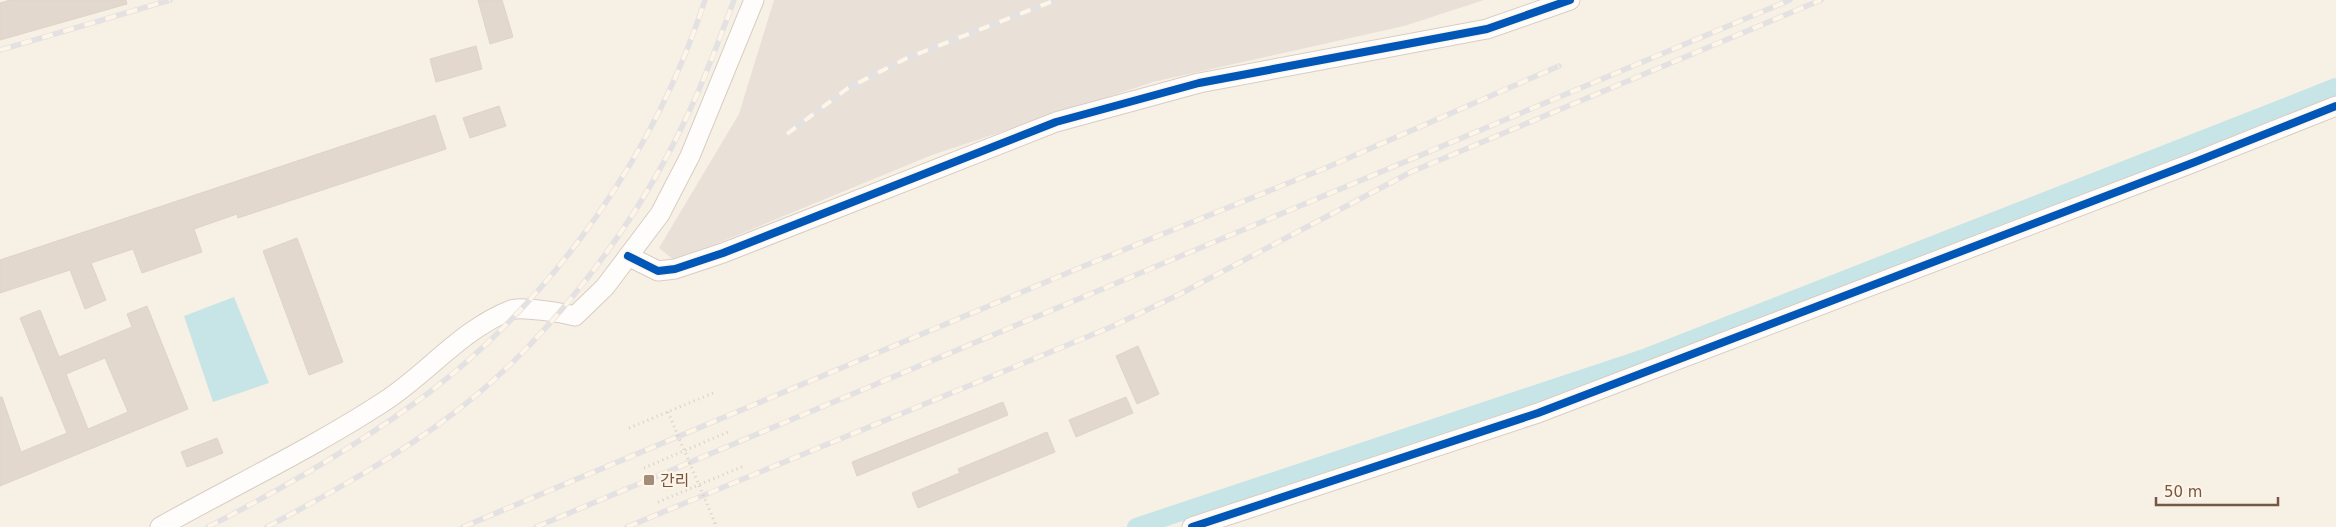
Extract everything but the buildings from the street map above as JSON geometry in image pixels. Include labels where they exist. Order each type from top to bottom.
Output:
[{"type":"street","points":[[160,527],[324,440],[388,399],[475,329],[513,308],[560,312],[575,316],[605,287],[660,214],[690,156],[754,0]]},
{"type":"street","points":[[628,256],[658,271],[675,269],[723,253],[1056,122],[1199,83],[1487,29],[1570,0]]},
{"type":"street","points":[[1192,527],[1538,413],[2195,162],[2336,106]]},
{"type":"path","points":[[629,428],[713,393]]},
{"type":"path","points":[[668,412],[715,525]]},
{"type":"path","points":[[644,468],[728,432]]},
{"type":"path","points":[[658,502],[744,466]]},
{"type":"shaded area","points":[[774,0],[1484,0],[1404,26],[1153,82],[932,155],[675,261],[659,248],[739,114]]},
{"type":"water","points":[[234,297],[269,383],[213,402],[184,316]]},
{"type":"waterway","points":[[1136,527],[1647,357],[2336,87]]},
{"type":"railway","points":[[0,50],[170,0]]},
{"type":"railway","points":[[208,527],[265,497],[378,429],[431,391],[477,353],[520,310],[560,264],[597,216],[630,164],[659,111],[684,56],[705,0]]},
{"type":"railway","points":[[267,527],[363,474],[409,445],[454,413],[490,383],[558,315],[618,237],[668,154],[701,85],[734,0]]},
{"type":"railway","points":[[787,134],[848,88],[907,58],[1056,0]]},
{"type":"railway","points":[[536,527],[1790,0]]},
{"type":"railway","points":[[627,527],[1111,327],[1178,295],[1411,172],[1821,0]]},
{"type":"railway","points":[[463,527],[1084,266],[1328,167],[1559,66]]},
{"type":"cycle path","points":[[628,256],[658,271],[675,269],[723,253],[1056,122],[1199,83],[1487,29],[1570,0]]},
{"type":"cycle path","points":[[1192,527],[1538,413],[2195,162],[2336,106]]},
{"type":"place","name":"간리","points":[[649,480]]}]
